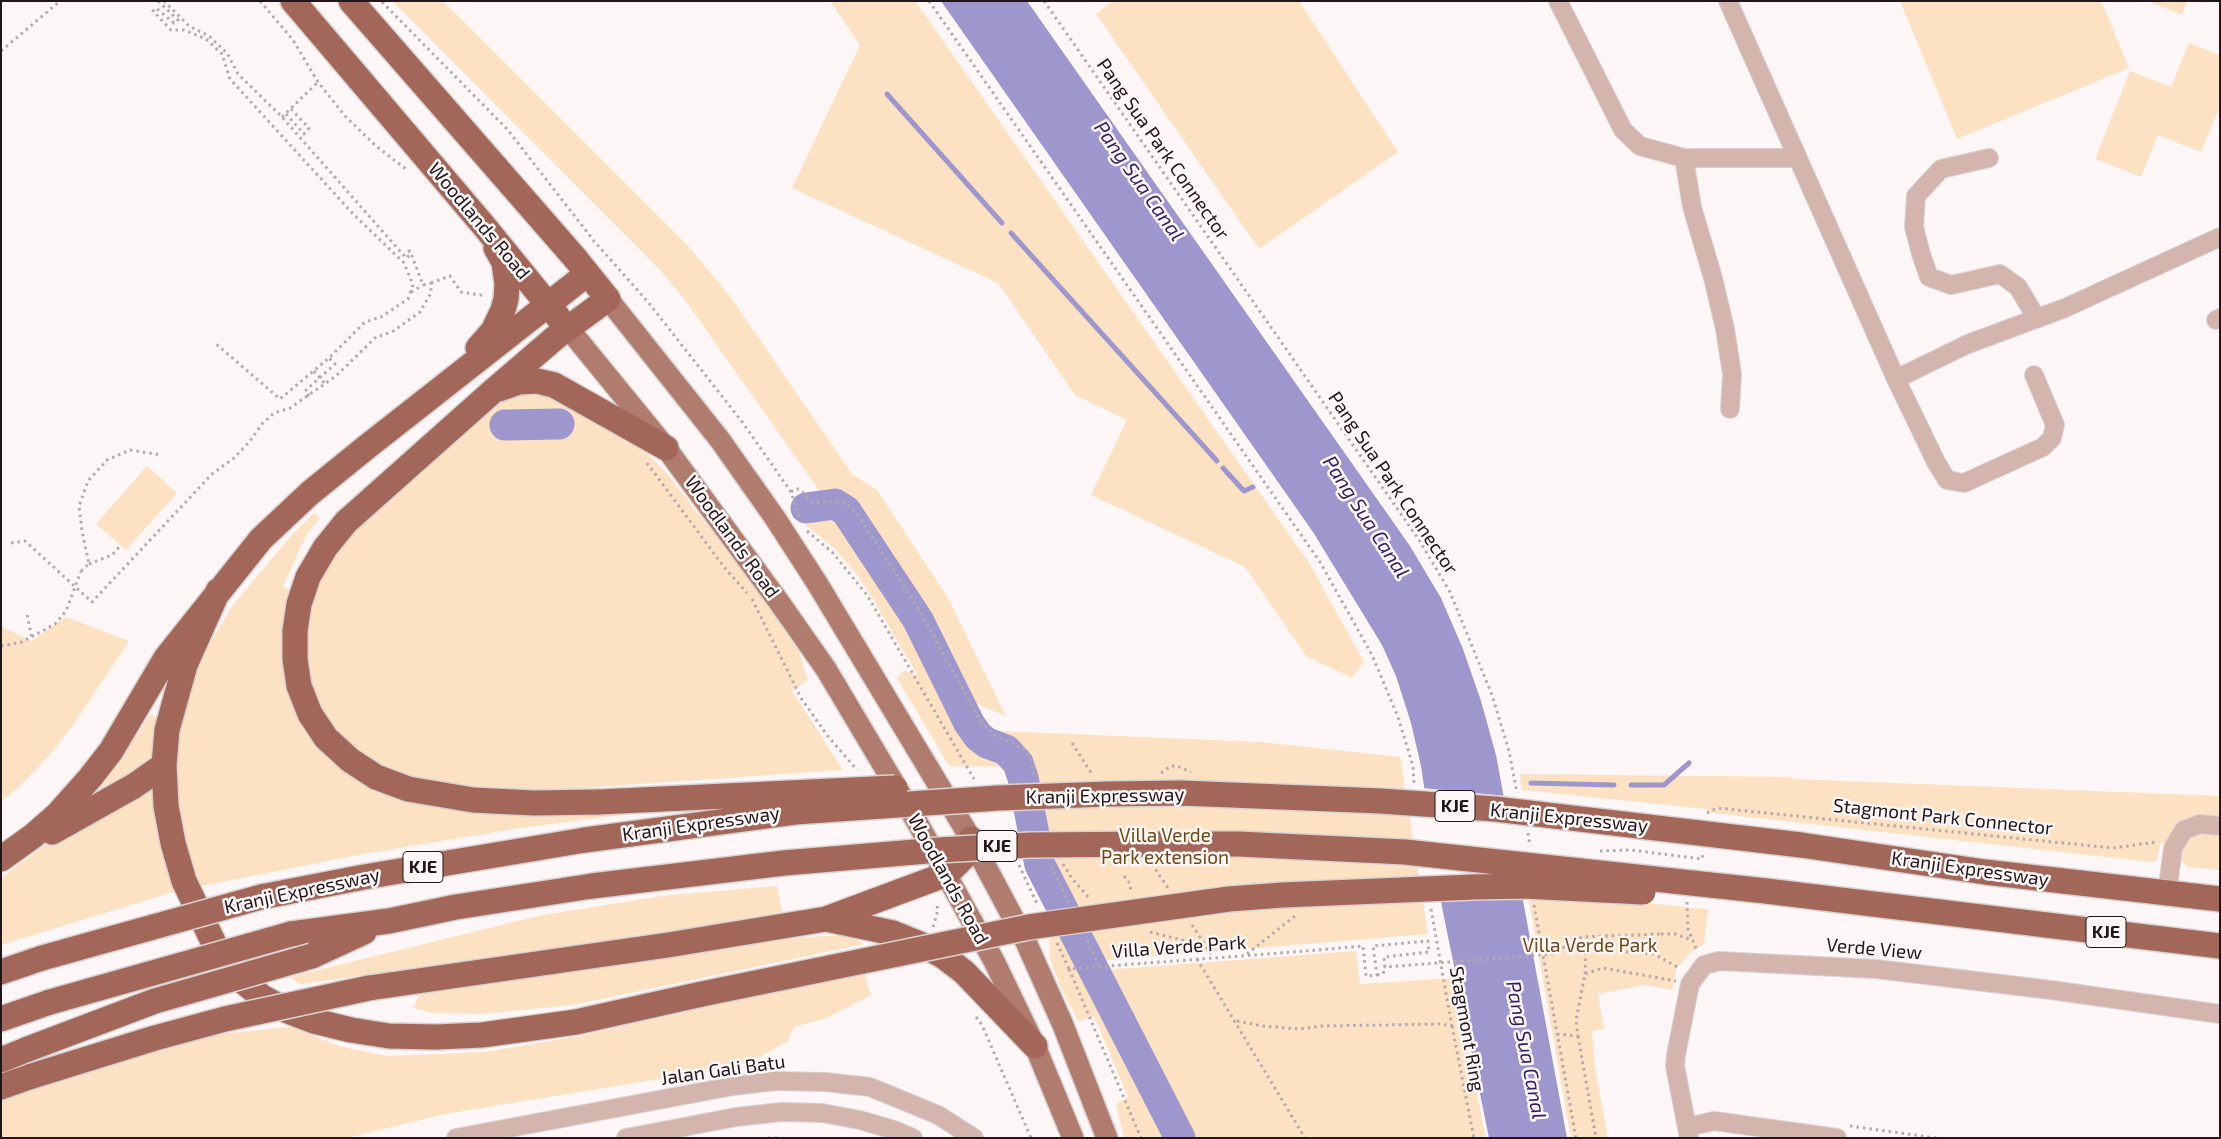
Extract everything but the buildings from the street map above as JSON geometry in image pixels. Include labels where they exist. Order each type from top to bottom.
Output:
[{"type":"highway","name":"Woodlands Road","points":[[293,1],[568,328]]},
{"type":"highway","name":"Woodlands Road","points":[[351,1],[608,299]]},
{"type":"highway","points":[[446,383],[493,331],[506,299],[504,262],[484,226]]},
{"type":"highway","points":[[1,859],[33,836],[57,815],[112,751],[166,658],[261,539],[303,500],[446,383],[586,274]]},
{"type":"highway","points":[[608,299],[568,328],[492,392],[346,522],[325,548],[308,577],[299,604],[295,631],[295,659],[299,686],[310,714],[326,738],[350,760],[376,777],[408,790],[473,800],[534,803],[599,802],[921,787],[1101,784]]},
{"type":"highway","points":[[492,392],[519,382],[537,380],[554,385],[666,448]]},
{"type":"highway","points":[[218,591],[184,665],[167,730],[164,765],[166,806],[184,881],[221,958],[240,978],[262,997],[288,1011],[314,1021],[351,1030],[389,1036],[436,1038],[482,1035],[576,1022],[702,994],[1029,927],[1229,899],[1474,887],[1569,888],[1632,892],[1766,891]]},
{"type":"highway","points":[[1,859],[134,786],[164,765]]},
{"type":"highway","name":"Kranji Expressway","points":[[1,972],[42,958],[262,897],[364,876],[585,840],[795,812],[998,798],[1101,784],[1264,796],[1381,801],[1495,809],[1801,844],[1985,872],[2220,899]]},
{"type":"highway","points":[[1,1087],[155,1038],[225,1019],[369,988],[668,945],[826,919],[947,874],[966,855],[971,839]]},
{"type":"highway","name":"KJE","points":[[1,1019],[50,1002],[291,934],[389,921],[456,907],[592,886],[784,863],[939,850],[1030,845],[1238,844],[1405,852],[1766,891],[2220,946]]},
{"type":"highway","points":[[826,919],[893,933],[943,956],[964,972],[1035,1046]]},
{"type":"highway","points":[[1,1060],[155,1001],[312,956],[389,921]]},
{"type":"main road","name":"Woodlands Road","points":[[608,299],[720,440],[774,518],[817,583],[971,839],[1026,942],[1063,1025],[1108,1138]]},
{"type":"main road","name":"Woodlands Road","points":[[568,328],[666,448],[826,669],[947,874],[994,961],[1035,1046],[1074,1138]]},
{"type":"main road","points":[[994,961],[992,950],[998,938],[1011,934],[1017,935],[1026,942]]},
{"type":"street","points":[[1558,1],[1623,130],[1640,146],[1684,158],[1798,158]]},
{"type":"street","points":[[1728,1],[1896,379],[1936,462],[1948,480],[1964,483],[2043,447],[2052,438],[2055,426],[2034,375]]},
{"type":"street","points":[[1684,158],[1692,207],[1713,278],[1725,329],[1732,374],[1730,409]]},
{"type":"street","points":[[1989,158],[1941,169],[1916,196],[1914,227],[1921,254],[1929,277],[1951,285],[2000,274],[2018,287],[2037,320]]},
{"type":"street","points":[[1896,379],[1968,344],[2037,320],[2220,237]]},
{"type":"street","points":[[2168,893],[2173,848],[2184,830],[2200,824],[2220,826]]},
{"type":"street","name":"Verde View","points":[[1688,1132],[1675,1066],[1676,1055],[1692,980],[1704,965],[1719,961],[1876,969],[2051,990],[2220,1014]]},
{"type":"street","name":"Jalan Gali Batu","points":[[456,1138],[500,1134],[733,1086],[775,1081],[825,1082],[870,1087],[938,1115],[974,1138]]},
{"type":"street","points":[[626,1138],[736,1117],[781,1112],[822,1112],[860,1120],[913,1138]]},
{"type":"street","points":[[1688,1132],[1714,1121],[1837,1138]]},
{"type":"path","points":[[1,51],[60,1]]},
{"type":"path","points":[[158,1],[178,20],[174,24],[156,8],[153,11],[171,30],[184,30],[206,39],[222,54],[230,79],[354,215],[404,264],[413,285],[408,299],[381,317],[365,322],[329,358],[280,399],[215,343]]},
{"type":"path","points":[[164,1],[189,26],[209,36],[226,53],[238,74],[282,117],[406,258],[408,257],[407,252],[410,251],[424,285]]},
{"type":"path","points":[[260,1],[293,40],[318,82],[345,116],[376,146],[412,173]]},
{"type":"path","points":[[928,1],[1320,562],[1372,655],[1398,717],[1413,766],[1414,793]]},
{"type":"path","name":"Pang Sua Park Connector","points":[[1044,1],[1424,547],[1450,592],[1492,696],[1509,751],[1518,797]]},
{"type":"path","points":[[282,117],[318,82]]},
{"type":"path","points":[[286,114],[304,134],[309,128],[290,109]]},
{"type":"path","points":[[411,292],[424,285],[450,276],[461,292],[489,296],[488,289]]},
{"type":"path","points":[[11,543],[25,541],[92,602],[212,474],[234,458],[250,441],[262,424],[274,413],[290,408],[309,396],[336,376],[376,337],[392,332],[420,312],[431,293],[431,283]]},
{"type":"path","points":[[309,396],[305,391],[335,364],[329,358]]},
{"type":"path","points":[[314,371],[325,384]]},
{"type":"path","points":[[89,564],[79,506],[88,481],[107,460],[130,450],[162,454]]},
{"type":"path","points":[[643,459],[724,567],[751,598],[802,698],[827,735],[861,775]]},
{"type":"path","points":[[791,492],[799,489],[813,504],[831,501],[846,503],[858,515],[921,613],[981,722],[994,735],[1024,750],[1033,766],[1037,784]]},
{"type":"path","points":[[1,646],[32,638],[55,624],[66,612],[81,571],[89,564],[112,555],[120,546]]},
{"type":"path","points":[[27,615],[32,638]]},
{"type":"path","points":[[1089,778],[1101,784]]},
{"type":"path","name":"Stagmont Park Connector","points":[[1706,813],[1717,808],[2114,848],[2177,840]]},
{"type":"path","points":[[1526,852],[1525,827],[1530,847],[1537,847]]},
{"type":"path","points":[[1606,850],[1632,850],[1691,858]]},
{"type":"path","points":[[1061,860],[1071,878],[1090,899]]},
{"type":"path","points":[[1049,861],[1071,906]]},
{"type":"path","points":[[1533,902],[1576,1138]]},
{"type":"path","points":[[930,935],[938,910],[937,906]]},
{"type":"path","name":"Stagmont Ring","points":[[1434,926],[1474,1138]]},
{"type":"path","points":[[1148,931],[1206,946]]},
{"type":"path","points":[[1083,933],[1099,967]]},
{"type":"path","points":[[1385,967],[1552,954],[1582,937],[1661,934],[1674,934],[1692,940],[1698,951],[1690,956]]},
{"type":"path","points":[[1428,941],[1429,952],[1384,957],[1385,967],[1383,974],[1376,975],[1373,946],[1428,941]]},
{"type":"path","name":"Villa Verde Park","points":[[1084,968],[1363,946],[1366,976],[1376,975]]},
{"type":"path","points":[[1596,1138],[1576,1020],[1585,974],[1586,949],[1654,954],[1679,968]]},
{"type":"path","points":[[1197,959],[1237,1021],[1305,1138]]},
{"type":"path","points":[[1585,974],[1604,968],[1676,981],[1679,968],[1684,961]]},
{"type":"path","points":[[1069,969],[1141,1138]]},
{"type":"path","points":[[971,1010],[982,1025],[1031,1138]]},
{"type":"path","points":[[1237,1021],[1262,1026],[1299,1029],[1322,1026],[1441,1024],[1452,1026]]},
{"type":"path","points":[[1557,1034],[1578,1036]]},
{"type":"path","points":[[768,1138],[780,1138]]},
{"type":"green space","points":[[392,1],[443,1],[691,249],[732,299],[852,474],[877,490],[948,598],[1006,716],[975,703],[925,608],[860,509],[837,494],[823,496],[685,300],[662,272]]},
{"type":"green space","points":[[830,1],[915,1],[1311,566],[1364,662],[1352,678],[1306,656],[1245,567],[1091,495],[1127,420],[1075,395],[998,283],[792,188],[860,45]]},
{"type":"green space","points":[[1113,1],[1299,1],[1398,152],[1259,249],[1096,14]]},
{"type":"green space","points":[[1900,1],[2101,1],[2129,68],[1957,139]]},
{"type":"green space","points":[[2147,1],[2187,1],[2182,15]]},
{"type":"green space","points":[[2189,43],[2220,55],[2220,106],[2201,152],[2158,135],[2141,177],[2095,159],[2130,71],[2171,87]]},
{"type":"green space","points":[[540,390],[642,449],[664,470],[755,586],[799,652],[808,680],[792,691],[843,770],[580,788],[580,810],[630,808],[630,814],[520,828],[363,854],[197,887],[184,843],[179,807],[177,768],[179,731],[189,689],[208,646],[233,605],[292,535],[314,513],[320,518],[305,537],[283,587],[310,598],[316,579],[351,529],[509,393]]},
{"type":"green space","points":[[147,466],[177,493],[126,550],[96,524]]},
{"type":"green space","points":[[839,517],[849,523],[912,623],[964,727],[974,742],[1003,758],[1013,767],[949,766],[897,678],[904,670],[918,676],[870,594],[855,572],[834,548],[806,525],[805,521]]},
{"type":"green space","points":[[66,617],[129,641],[75,722],[53,751],[24,782],[1,802],[1,626],[31,641]]},
{"type":"green space","points":[[151,714],[159,719],[155,806],[160,845],[173,892],[1,945],[1,878],[70,826],[103,785]]},
{"type":"green space","name":"Villa Verde Park extension","points":[[998,731],[1260,742],[1400,757],[1428,934],[1100,961],[1050,861],[1035,771],[1026,751],[1015,741]]},
{"type":"green space","points":[[1520,774],[1792,777],[1793,779],[2220,796],[2220,870],[2187,867],[2179,859],[2184,840],[2173,838],[2160,845],[2157,860],[2151,862],[1712,813],[1706,809],[1522,790]]},
{"type":"green space","points":[[777,886],[782,912],[736,922],[667,934],[300,984],[290,977],[538,916],[662,896]]},
{"type":"green space","name":"Villa Verde Park","points":[[1528,895],[1580,897],[1708,909],[1704,944],[1689,954],[1677,968],[1672,990],[1646,985],[1598,994],[1604,1029],[1592,1031],[1595,1067],[1608,1138],[1571,1138]]},
{"type":"green space","points":[[1067,932],[1171,1138],[1124,1138],[1116,1104],[1128,1097],[1094,1016],[1079,1022],[1062,990],[1050,959],[1049,935]]},
{"type":"green space","points":[[824,936],[850,936],[864,944],[573,1005],[481,1014],[432,1013],[413,1008],[422,990],[767,941]]},
{"type":"green space","points":[[1356,951],[1360,984],[1453,978],[1486,1138],[1192,1138],[1105,970]]},
{"type":"green space","points":[[864,972],[871,995],[824,1019],[794,1027],[788,1041],[749,1063],[715,1070],[445,1114],[347,1138],[1,1138],[1,1098],[47,1080],[219,1034],[291,1027],[342,1047],[387,1056],[485,1052],[580,1036]]},
{"type":"water","name":"Pang Sua Canal","points":[[941,1],[1027,1],[1410,546],[1441,598],[1463,649],[1481,701],[1496,755],[1567,1138],[1489,1138],[1442,907],[1421,766],[1411,723],[1396,676],[1382,645],[1313,532]]},
{"type":"pier","points":[[1422,788],[1506,796],[1525,894],[1437,895]]},
{"type":"waterway","points":[[887,94],[1002,223]]},
{"type":"waterway","points":[[1011,233],[1217,461]]},
{"type":"waterway","points":[[505,425],[559,424]]},
{"type":"waterway","points":[[1223,468],[1244,491],[1253,487]]},
{"type":"waterway","points":[[806,508],[835,504],[846,511],[918,620],[969,723],[978,736],[987,743],[1006,750],[1018,763],[1023,778],[1040,865],[1180,1138]]},
{"type":"waterway","points":[[1631,785],[1664,785],[1689,763]]},
{"type":"waterway","points":[[1531,783],[1614,785]]}]
